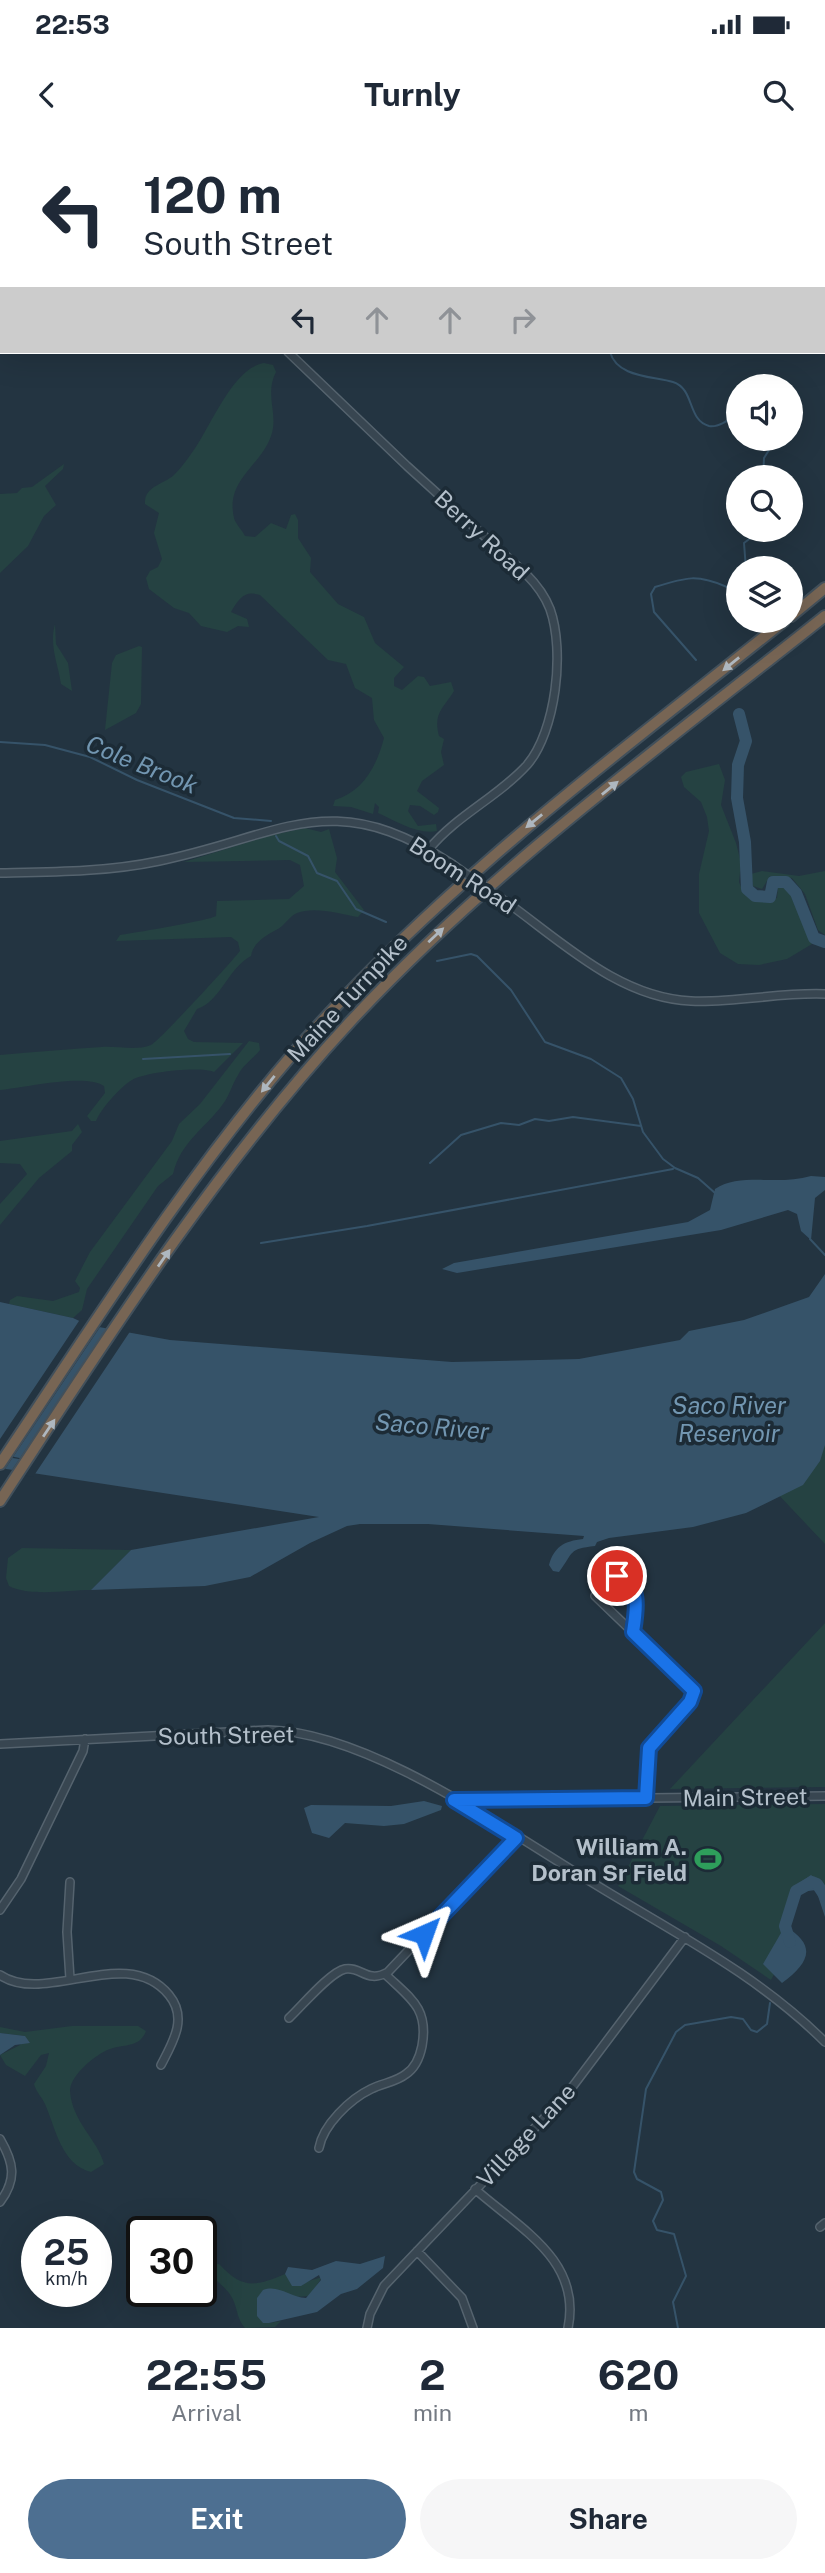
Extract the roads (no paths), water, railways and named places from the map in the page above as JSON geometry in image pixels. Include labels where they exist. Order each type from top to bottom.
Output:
[{"type":"highway","points":[[803,606],[825,588]]},
{"type":"highway","name":"Maine Turnpike","points":[[0,1502],[125,1314],[275,1108],[353,1019],[434,937],[546,839],[825,615]]},
{"type":"highway","name":"Maine Turnpike","points":[[0,1464],[217,1147],[291,1057],[395,946],[504,845],[769,633]]},
{"type":"street","name":"Berry Road","points":[[290,354],[407,466],[526,574],[542,593],[552,616],[556,648],[552,705],[538,749],[522,769],[453,823],[429,849]]},
{"type":"street","name":"Boom Road","points":[[0,873],[136,866],[176,858],[264,831],[322,821],[355,822],[379,827],[429,849],[612,976],[650,995],[706,1001],[825,994]]},
{"type":"street","points":[[633,1632],[636,1608],[633,1589],[627,1580],[613,1577],[595,1596],[694,1691],[690,1702],[649,1748],[646,1798]]},
{"type":"street","name":"South Street","points":[[0,1744],[249,1730],[295,1732],[362,1751],[454,1800],[685,1937],[769,1991],[825,2042]]},
{"type":"street","points":[[0,1910],[21,1879],[83,1751],[85,1739]]},
{"type":"street","name":"Main Street","points":[[454,1800],[825,1796]]},
{"type":"street","points":[[289,2018],[340,1971],[351,1969],[373,1977],[385,1975],[516,1838]]},
{"type":"street","points":[[70,1979],[67,1932],[71,1882]]},
{"type":"street","name":"Village Lane","points":[[367,2328],[370,2314],[384,2286],[575,2085],[685,1937]]},
{"type":"street","points":[[0,1975],[22,1983],[137,1974],[163,1988],[177,2007],[179,2023],[161,2064]]},
{"type":"street","points":[[319,2148],[322,2136],[332,2122],[371,2088],[408,2073],[420,2052],[424,2024],[421,2012],[385,1975]]},
{"type":"street","points":[[0,2139],[9,2156],[13,2173],[10,2186],[0,2202]]},
{"type":"street","points":[[475,2189],[558,2262],[569,2293],[568,2328]]},
{"type":"street","points":[[417,2251],[463,2298],[473,2328]]},
{"type":"water","points":[[825,1177],[825,1190],[815,1198],[811,1240],[801,1231],[797,1214],[788,1210],[721,1230],[457,1273],[442,1269],[454,1263],[688,1222],[710,1210],[715,1189],[725,1184]]},
{"type":"water","name":"Saco River Reservoir","points":[[825,1274],[825,1445],[820,1461],[803,1485],[746,1513],[693,1527],[597,1542],[595,1546],[572,1553],[559,1572],[553,1571],[549,1565],[557,1549],[570,1541],[583,1539],[584,1536],[428,1524],[360,1524],[347,1526],[310,1543],[250,1577],[205,1586],[91,1590],[131,1550],[319,1517],[0,1468],[0,1456],[44,1463],[0,1454],[0,1302],[73,1318],[88,1325],[170,1340],[452,1362],[579,1359],[680,1340],[689,1331],[744,1320],[809,1297]]},
{"type":"water","points":[[424,1801],[442,1806],[441,1810],[404,1824],[384,1826],[345,1823],[329,1838],[312,1833],[304,1808],[311,1805],[391,1806]]},
{"type":"water","points":[[811,1875],[825,1886],[825,1917],[816,1890],[800,1892],[791,1899],[799,1883]]},
{"type":"water","points":[[785,1926],[802,1941],[806,1954],[799,1968],[782,1983],[763,1964]]},
{"type":"water","points":[[0,2033],[25,2036],[30,2043],[15,2045],[0,2055]]},
{"type":"water","points":[[385,2256],[383,2268],[357,2289],[341,2294],[317,2312],[269,2323],[263,2323],[257,2316],[257,2298],[263,2290],[274,2289],[306,2298],[321,2280],[319,2275],[301,2286],[292,2286],[285,2274],[288,2267],[312,2270],[336,2261],[360,2264]]},
{"type":"waterway","points":[[611,354],[627,371],[680,386],[702,423],[713,426],[726,421]]},
{"type":"waterway","points":[[764,465],[768,451]]},
{"type":"waterway","points":[[745,542],[745,556]]},
{"type":"waterway","points":[[696,660],[654,612],[651,594],[655,587],[692,578],[726,587]]},
{"type":"waterway","points":[[739,714],[746,741],[738,765],[737,798],[745,842],[747,889],[755,896],[770,897],[773,882],[786,882],[796,893],[814,938],[825,942]]},
{"type":"waterway","name":"Cole Brook","points":[[0,742],[45,745],[90,757],[137,780],[234,818],[271,821]]},
{"type":"waterway","name":"Cole Brook","points":[[276,836],[279,841],[308,856],[317,873],[337,881],[356,909],[386,922]]},
{"type":"waterway","name":"Cole Brook","points":[[437,961],[471,954],[477,956],[511,990],[545,1042],[591,1059],[621,1078],[633,1099],[643,1132],[663,1159],[675,1168],[698,1178],[715,1193]]},
{"type":"waterway","points":[[143,1059],[230,1054]]},
{"type":"waterway","points":[[430,1163],[461,1135],[501,1123],[519,1125],[535,1119],[549,1121],[573,1117],[641,1126]]},
{"type":"waterway","points":[[261,1243],[673,1169]]},
{"type":"waterway","name":"Cole Brook","points":[[810,1239],[825,1255]]},
{"type":"waterway","points":[[790,1942],[785,1926],[796,1891],[812,1882],[817,1884],[825,1896]]},
{"type":"waterway","points":[[678,2328],[673,2302],[686,2276],[674,2234],[657,2230],[653,2221],[663,2200],[661,2192],[637,2179],[634,2172],[646,2089],[676,2032],[685,2025],[731,2017],[743,2019],[751,2030],[757,2032],[767,2024],[770,2003]]},
{"type":"place","name":"William A. Doran Sr Field","points":[[708,1859]]},
{"type":"water label","name":"Saco River","points":[[432,1426]]}]
